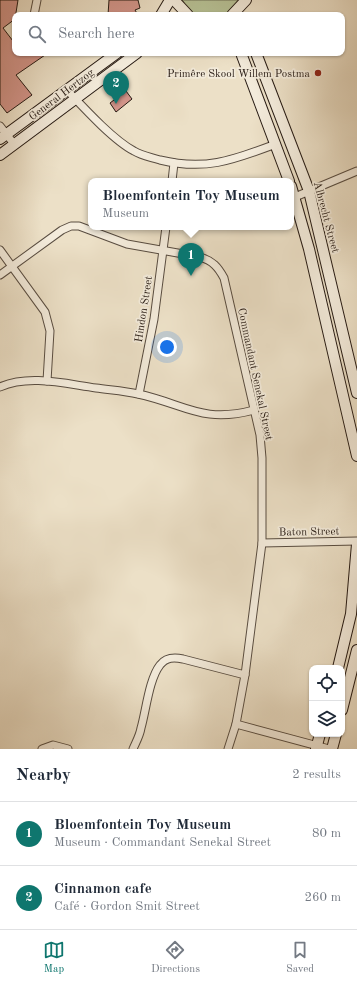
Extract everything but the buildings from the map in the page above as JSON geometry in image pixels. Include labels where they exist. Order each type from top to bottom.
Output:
[{"type":"street","points":[[35,12],[37,0]]},
{"type":"street","points":[[163,12],[170,0]]},
{"type":"street","points":[[174,0],[185,12]]},
{"type":"street","points":[[235,12],[245,2]]},
{"type":"street","points":[[245,2],[246,12]]},
{"type":"street","name":"General Hertzog","points":[[3,137],[66,89],[113,56]]},
{"type":"street","name":"General Hertzog","points":[[0,155],[132,56]]},
{"type":"street","points":[[242,56],[288,178]]},
{"type":"street","name":"Albrecht Street","points":[[257,56],[309,191],[357,393]]},
{"type":"street","points":[[66,89],[126,146],[145,156],[174,163],[211,164],[276,144]]},
{"type":"street","points":[[0,126],[3,137],[14,144]]},
{"type":"street","points":[[172,178],[174,163]]},
{"type":"street","points":[[357,171],[295,196],[329,330],[357,456]]},
{"type":"street","name":"Commandant Senekal Street","points":[[0,275],[52,236],[71,226],[79,226],[88,229]]},
{"type":"street","name":"Commandant Senekal Street","points":[[89,230],[126,244],[164,250],[210,260],[220,271],[231,307],[260,435],[262,458],[262,543],[245,675],[236,724],[228,749]]},
{"type":"street","name":"Hindon Street","points":[[139,394],[154,319],[166,230]]},
{"type":"street","points":[[0,250],[41,304],[48,321],[50,340],[47,381]]},
{"type":"street","points":[[0,387],[18,382],[47,381],[139,394],[204,415],[226,415],[254,410]]},
{"type":"street","points":[[339,665],[354,595],[357,542]]},
{"type":"street","name":"Baton Street","points":[[262,543],[357,542]]},
{"type":"street","points":[[344,642],[357,644]]},
{"type":"street","points":[[344,701],[357,650]]},
{"type":"street","points":[[133,749],[141,731],[155,674],[165,660],[175,658],[183,659],[245,675]]},
{"type":"street","points":[[236,724],[329,749]]},
{"type":"street","points":[[317,747],[319,737]]},
{"type":"street","points":[[332,749],[335,737]]},
{"type":"street","points":[[42,749],[53,745],[68,749]]},
{"type":"green space","points":[[182,0],[245,0],[233,12],[190,12]]},
{"type":"place","name":"Primêre Skool Willem Postma","points":[[318,73]]},
{"type":"place","name":"Cinnamon cafe","points":[[116,104]]},
{"type":"place","name":"Bloemfontein Toy Museum","points":[[191,276]]}]
